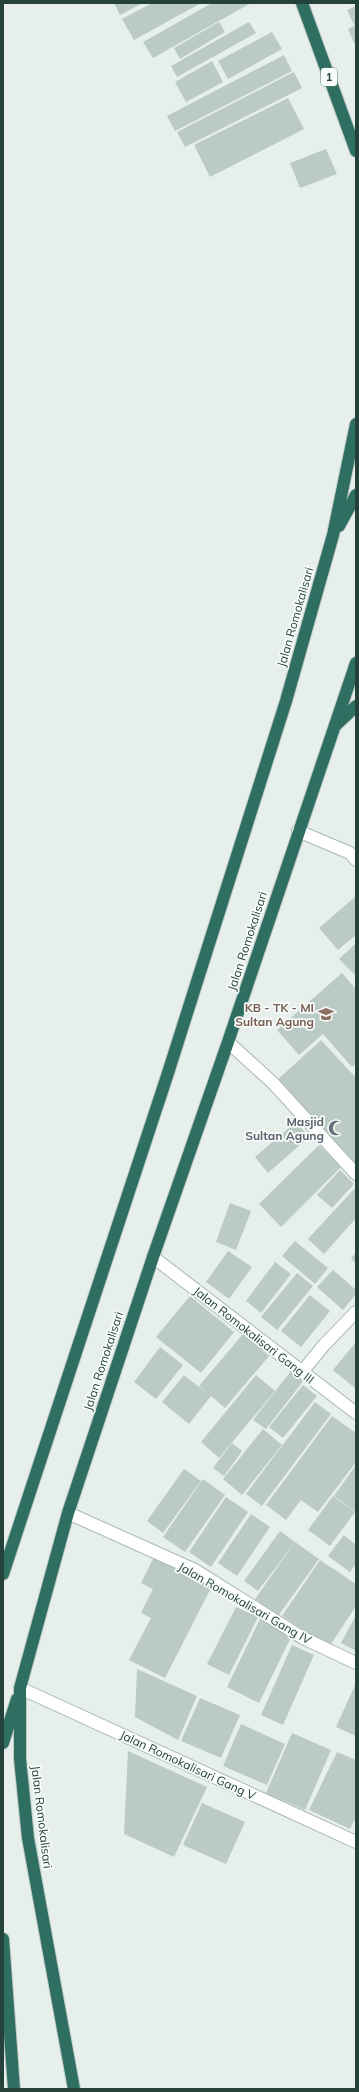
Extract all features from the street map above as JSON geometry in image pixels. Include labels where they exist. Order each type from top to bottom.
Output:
[{"type":"highway","name":"1","points":[[302,3],[356,151]]},
{"type":"highway","name":"Jalan Romokalisari","points":[[3,1574],[168,1073],[274,739],[333,535],[356,424]]},
{"type":"highway","name":"Jalan Romokalisari","points":[[333,535],[356,495]]},
{"type":"highway","name":"Jalan Romokalisari","points":[[74,2089],[28,1838],[20,1759],[20,1688],[68,1513],[153,1257],[228,1042],[356,663]]},
{"type":"highway","points":[[334,727],[356,706]]},
{"type":"highway","points":[[3,1742],[20,1688]]},
{"type":"highway","points":[[3,1939],[14,2089]]},
{"type":"street","points":[[298,832],[350,853],[356,860]]},
{"type":"street","points":[[228,1042],[273,1083],[356,1174]]},
{"type":"street","name":"Jalan Romokalisari Gang III","points":[[153,1257],[356,1413]]},
{"type":"street","points":[[302,1372],[324,1345],[356,1312]]},
{"type":"street","name":"Jalan Romokalisari Gang IV","points":[[68,1513],[194,1570],[303,1638],[356,1663]]},
{"type":"street","name":"Jalan Romokalisari Gang V","points":[[20,1688],[356,1842]]},
{"type":"building","points":[[114,3],[143,3],[120,15]]},
{"type":"building","points":[[152,3],[201,3],[134,40],[122,19]]},
{"type":"building","points":[[212,3],[251,3],[153,58],[143,42]]},
{"type":"building","points":[[356,6],[356,24],[354,25],[347,10]]},
{"type":"building","points":[[219,22],[225,32],[180,59],[174,48]]},
{"type":"building","points":[[249,22],[256,33],[177,77],[171,66]]},
{"type":"building","points":[[356,25],[356,47],[348,29]]},
{"type":"building","points":[[272,32],[282,49],[228,79],[218,61]]},
{"type":"building","points":[[284,55],[292,71],[175,131],[167,116]]},
{"type":"building","points":[[212,61],[223,82],[186,102],[175,82]]},
{"type":"building","points":[[294,72],[302,88],[185,147],[177,132]]},
{"type":"building","points":[[288,98],[304,129],[210,177],[194,145]]},
{"type":"building","points":[[326,149],[337,174],[300,188],[290,163]]},
{"type":"building","points":[[356,896],[356,935],[338,950],[319,928]]},
{"type":"building","points":[[356,943],[356,976],[339,959]]},
{"type":"building","name":"KB - TK - MI Sultan Agung","points":[[342,973],[356,989],[356,1064],[352,1067],[323,1034],[299,1055],[277,1030]]},
{"type":"building","name":"Masjid Sultan Agung","points":[[321,1040],[356,1078],[356,1173],[274,1083]]},
{"type":"building","points":[[296,1122],[309,1137],[268,1173],[255,1157]]},
{"type":"building","points":[[319,1145],[341,1167],[281,1227],[259,1204]]},
{"type":"building","points":[[340,1170],[354,1184],[332,1208],[317,1195]]},
{"type":"building","points":[[356,1187],[356,1218],[324,1254],[308,1239]]},
{"type":"building","points":[[230,1203],[251,1211],[236,1250],[216,1242]]},
{"type":"building","points":[[295,1241],[328,1268],[315,1284],[282,1256]]},
{"type":"building","points":[[228,1251],[252,1267],[229,1299],[206,1282]]},
{"type":"building","points":[[356,1253],[356,1264],[351,1258]]},
{"type":"building","points":[[275,1262],[291,1274],[261,1313],[246,1301]]},
{"type":"building","points":[[333,1270],[356,1290],[356,1294],[343,1310],[317,1287]]},
{"type":"building","points":[[297,1273],[313,1286],[277,1330],[261,1317]]},
{"type":"building","points":[[310,1295],[330,1311],[301,1347],[281,1331]]},
{"type":"building","points":[[190,1296],[234,1332],[201,1373],[156,1337]]},
{"type":"building","points":[[243,1334],[269,1356],[225,1408],[211,1396],[189,1424],[162,1402],[184,1375],[208,1394],[199,1386]]},
{"type":"building","points":[[356,1342],[356,1389],[333,1370]]},
{"type":"building","points":[[160,1347],[183,1365],[156,1399],[134,1382]]},
{"type":"building","points":[[291,1371],[304,1380],[266,1429],[253,1420]]},
{"type":"building","points":[[256,1375],[275,1391],[219,1458],[201,1442]]},
{"type":"building","points":[[303,1385],[317,1396],[283,1438],[269,1427]]},
{"type":"building","points":[[315,1402],[331,1414],[262,1506],[246,1494]]},
{"type":"building","points":[[332,1416],[356,1433],[356,1462],[318,1512],[301,1500],[286,1520],[266,1505]]},
{"type":"building","points":[[263,1429],[282,1445],[242,1495],[223,1479]]},
{"type":"building","points":[[232,1443],[242,1451],[224,1476],[213,1468]]},
{"type":"building","points":[[356,1465],[356,1512],[334,1496]]},
{"type":"building","points":[[184,1469],[201,1481],[163,1533],[147,1521]]},
{"type":"building","points":[[203,1479],[225,1495],[185,1552],[163,1537]]},
{"type":"building","points":[[333,1496],[355,1512],[330,1546],[308,1530]]},
{"type":"building","points":[[226,1497],[248,1512],[211,1567],[189,1552]]},
{"type":"building","points":[[251,1514],[270,1527],[237,1576],[218,1563]]},
{"type":"building","points":[[280,1531],[295,1542],[258,1591],[244,1581]]},
{"type":"building","points":[[344,1535],[356,1545],[356,1564],[350,1572],[328,1556]]},
{"type":"building","points":[[295,1542],[319,1559],[278,1616],[255,1599]]},
{"type":"building","points":[[154,1557],[212,1586],[165,1678],[129,1660],[151,1618],[141,1613],[153,1589],[141,1583]]},
{"type":"building","points":[[320,1560],[356,1584],[356,1606],[329,1647],[282,1616]]},
{"type":"building","points":[[236,1607],[258,1617],[229,1675],[207,1664]]},
{"type":"building","points":[[356,1615],[356,1651],[341,1643]]},
{"type":"building","points":[[260,1619],[292,1635],[259,1703],[227,1687]]},
{"type":"building","points":[[292,1645],[314,1655],[283,1725],[261,1715]]},
{"type":"building","points":[[137,1669],[197,1696],[178,1740],[135,1717]]},
{"type":"building","points":[[356,1683],[356,1736],[336,1727]]},
{"type":"building","points":[[200,1698],[240,1715],[221,1758],[181,1741]]},
{"type":"building","points":[[241,1724],[285,1744],[267,1785],[223,1766]]},
{"type":"building","points":[[292,1733],[331,1750],[305,1810],[266,1793]]},
{"type":"building","points":[[128,1751],[207,1787],[174,1857],[124,1834]]},
{"type":"building","points":[[337,1752],[356,1760],[356,1817],[350,1829],[309,1810]]},
{"type":"building","points":[[202,1803],[245,1822],[226,1864],[183,1845]]},
{"type":"place","name":"KB - TK - MI Sultan Agung","points":[[326,1014]]},
{"type":"place","name":"Masjid Sultan Agung","points":[[336,1128]]}]
